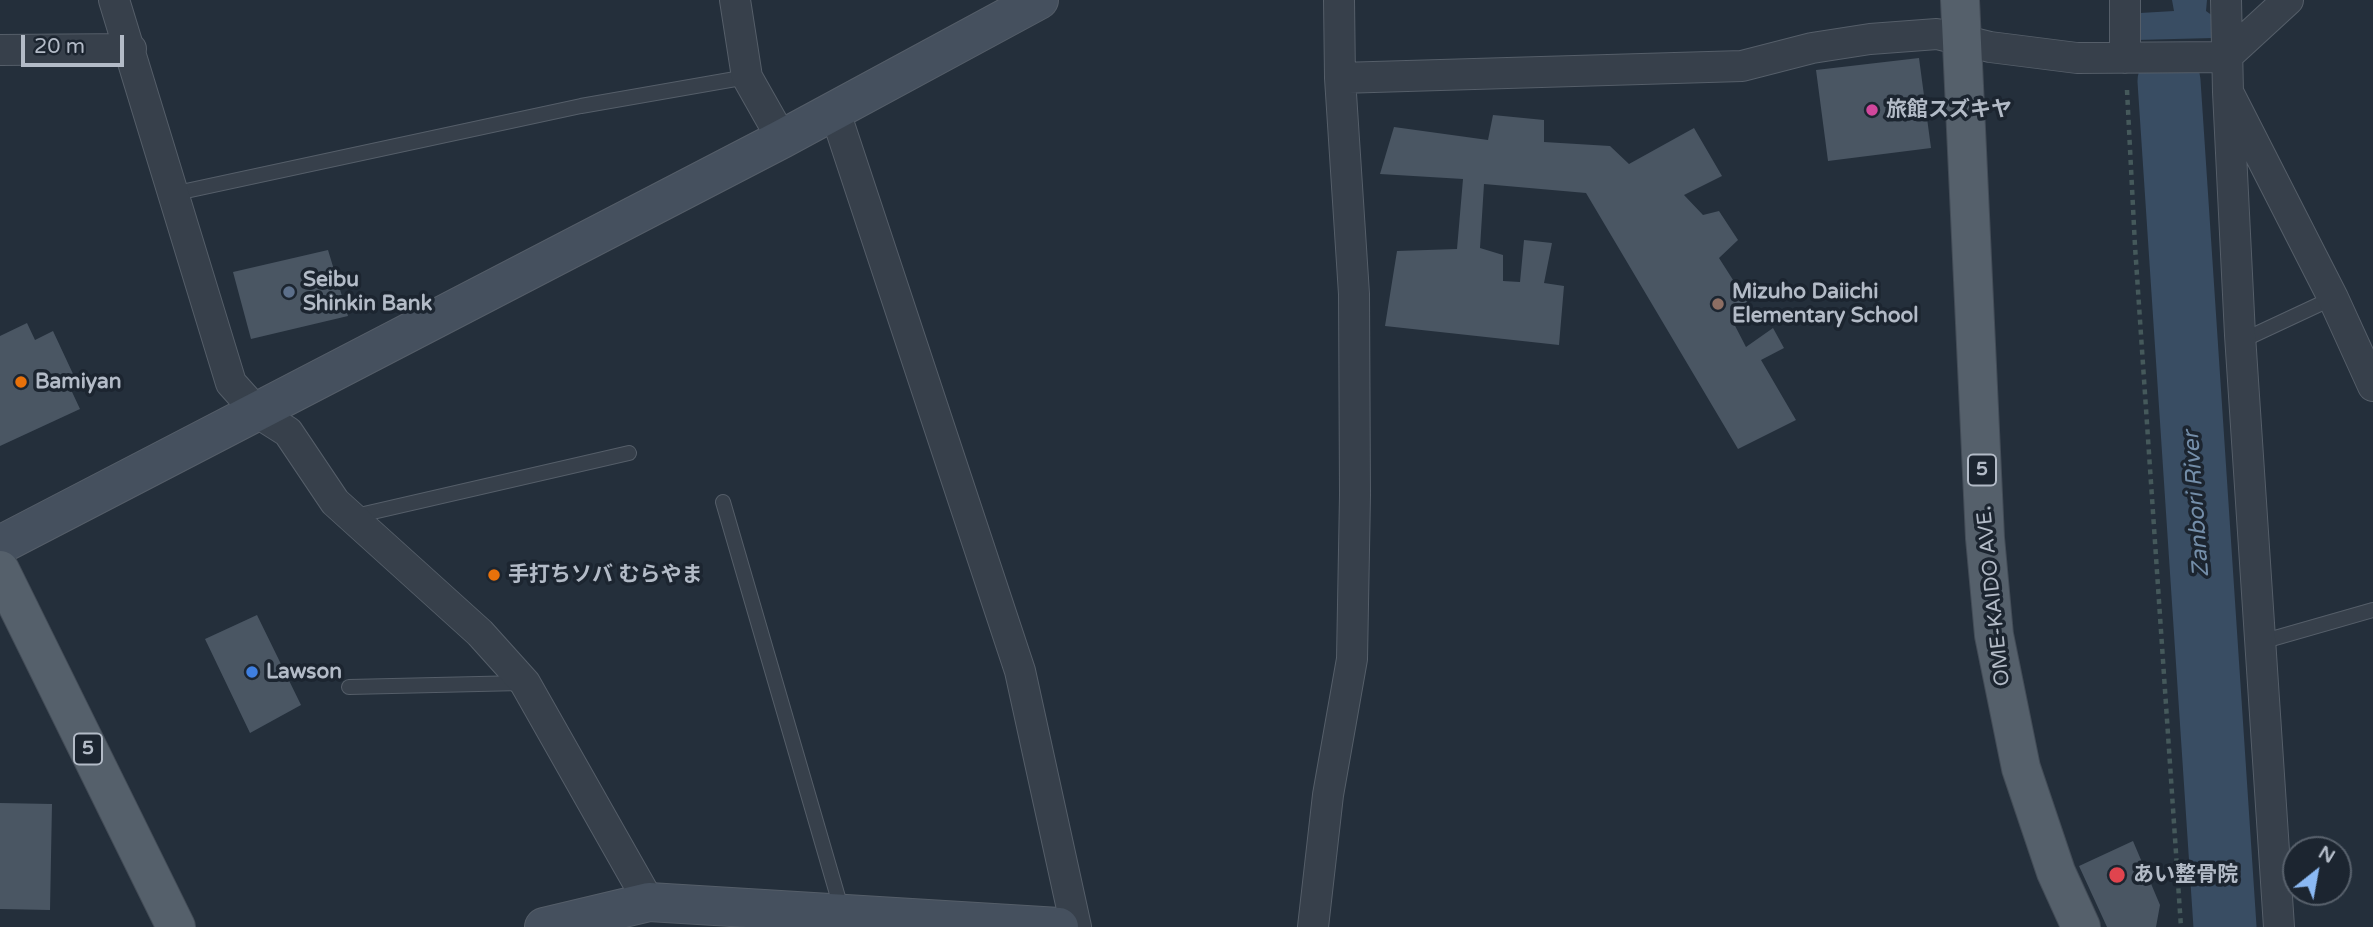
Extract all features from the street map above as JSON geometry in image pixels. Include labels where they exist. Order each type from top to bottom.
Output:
[{"type":"main road","name":"OME-KAIDO AVE.","points":[[1960,0],[1985,538],[1994,635],[2007,709],[2025,779],[2056,872],[2081,927]]},
{"type":"main road","name":"5","points":[[0,570],[176,927]]},
{"type":"street","points":[[114,0],[231,383],[258,412],[288,432],[335,502],[350,518],[480,634],[525,683],[649,902]]},
{"type":"street","points":[[735,0],[747,77],[782,139]]},
{"type":"street","points":[[0,545],[782,139],[1039,0]]},
{"type":"street","points":[[1313,927],[1328,795],[1352,659],[1355,495],[1354,294],[1340,78],[1339,0]]},
{"type":"street","points":[[2125,0],[2130,57]]},
{"type":"street","points":[[2226,0],[2222,57],[2228,92],[2241,341],[2279,927]]},
{"type":"street","points":[[1340,78],[1742,66],[1812,48],[1870,39],[1937,34],[1990,47],[2077,58],[2222,57],[2288,0]]},
{"type":"street","points":[[0,50],[131,49]]},
{"type":"street","points":[[2228,92],[2333,298],[2373,386]]},
{"type":"street","points":[[834,109],[1020,671],[1076,927]]},
{"type":"street","points":[[544,927],[649,902],[842,913],[892,921],[1059,927]]},
{"type":"lane","points":[[172,194],[581,106],[747,77]]},
{"type":"lane","points":[[2241,341],[2333,298]]},
{"type":"lane","points":[[350,518],[629,453]]},
{"type":"lane","points":[[723,502],[842,913]]},
{"type":"lane","points":[[2261,642],[2373,610]]},
{"type":"lane","points":[[349,687],[525,683]]},
{"type":"path","points":[[2130,57],[2135,246],[2181,927]]},
{"type":"water","points":[[2172,0],[2207,0],[2206,11],[2213,16],[2213,38],[2136,40],[2140,13],[2174,11]]},
{"type":"building","points":[[1919,58],[1931,148],[1828,161],[1816,70]]},
{"type":"building","points":[[1493,115],[1544,120],[1544,142],[1610,146],[1629,164],[1694,128],[1722,176],[1684,195],[1703,215],[1719,211],[1738,240],[1719,258],[1749,305],[1731,318],[1746,347],[1773,328],[1784,348],[1761,360],[1796,420],[1738,449],[1586,193],[1484,184],[1480,248],[1503,255],[1503,281],[1520,282],[1524,240],[1552,243],[1544,283],[1564,286],[1559,345],[1385,326],[1397,251],[1457,249],[1463,179],[1380,174],[1394,127],[1488,140]]},
{"type":"building","points":[[328,250],[348,316],[251,339],[233,272]]},
{"type":"building","points":[[27,323],[35,340],[53,331],[74,376],[66,379],[80,409],[0,446],[0,336]]},
{"type":"building","points":[[257,615],[301,705],[250,733],[205,639]]},
{"type":"building","points":[[0,803],[52,804],[50,910],[0,909]]},
{"type":"building","points":[[2133,841],[2160,905],[2156,927],[2107,927],[2079,866]]},
{"type":"waterway","name":"Zanbori River","points":[[2169,81],[2225,927]]},
{"type":"place","name":"旅館スズキヤ","points":[[1872,110]]},
{"type":"place","name":"Seibu Shinkin Bank","points":[[289,292]]},
{"type":"place","name":"Mizuho Daiichi Elementary School","points":[[1718,304]]},
{"type":"place","name":"Bamiyan","points":[[21,382]]},
{"type":"place","name":"手打ちソバ むらやま","points":[[494,575]]},
{"type":"place","name":"Lawson","points":[[252,672]]},
{"type":"place","name":"あい整骨院","points":[[2117,875]]}]
